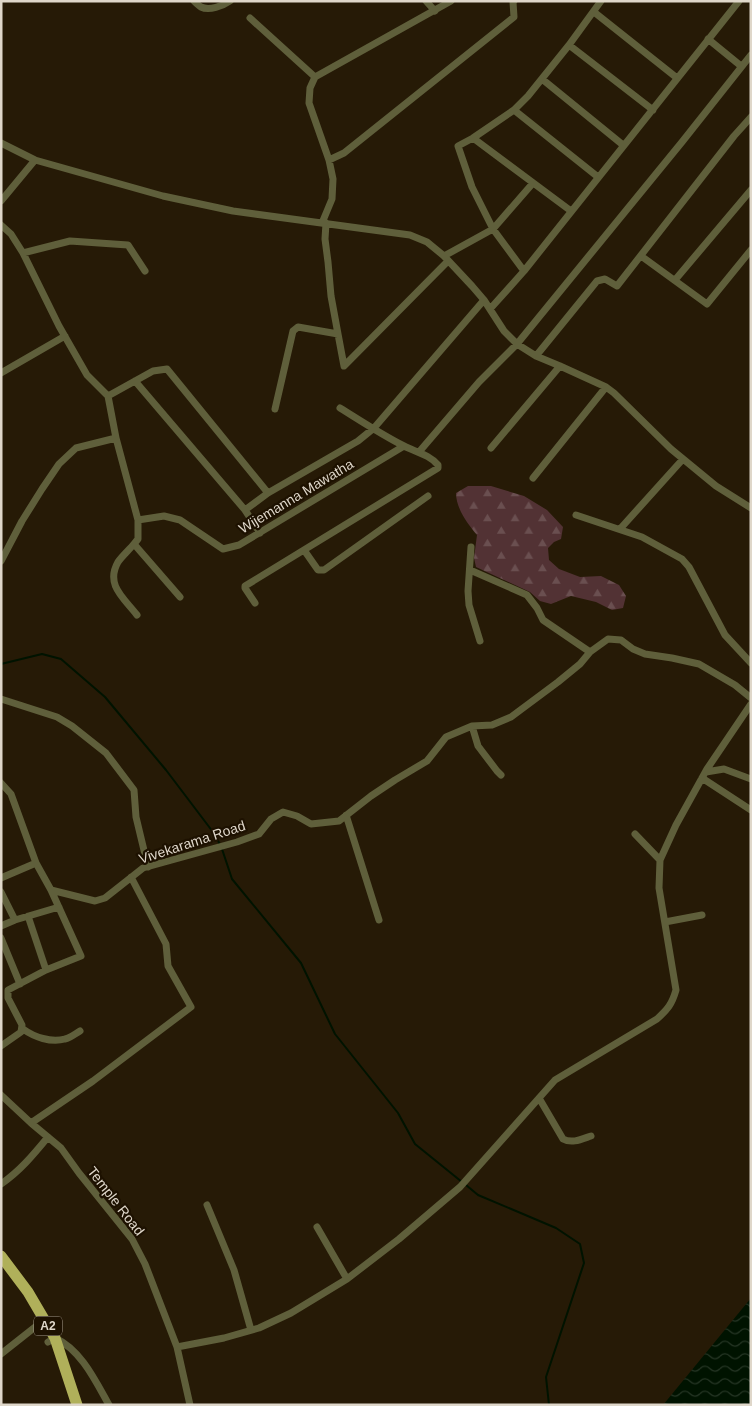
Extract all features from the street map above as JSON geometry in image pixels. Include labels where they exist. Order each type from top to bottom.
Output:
[{"type":"highway","name":"A2","points":[[1,1256],[28,1292],[41,1323]]},
{"type":"highway","name":"A2","points":[[1,1268],[51,1340],[77,1405]]},
{"type":"highway","name":"A2","points":[[51,1340],[69,1405]]},
{"type":"street","points":[[194,1],[200,7],[206,9],[225,5],[230,1]]},
{"type":"street","points":[[426,1],[435,10]]},
{"type":"street","points":[[450,1],[314,77],[310,88],[310,103],[329,160],[333,179],[332,199],[324,223],[324,239],[331,296],[344,366],[446,259],[493,229],[533,183]]},
{"type":"street","points":[[329,160],[344,153],[514,18],[514,1]]},
{"type":"street","points":[[524,271],[493,229],[472,187],[458,146],[514,110],[542,80],[601,1]]},
{"type":"street","points":[[490,310],[524,271],[740,1]]},
{"type":"street","points":[[594,12],[677,78]]},
{"type":"street","points":[[250,18],[314,77]]},
{"type":"street","points":[[708,39],[741,66]]},
{"type":"street","points":[[569,46],[652,110]]},
{"type":"street","points":[[419,452],[479,382],[517,344],[751,55]]},
{"type":"street","points":[[542,80],[623,145]]},
{"type":"street","points":[[514,110],[598,178]]},
{"type":"street","points":[[536,356],[597,281],[605,279],[617,286],[734,136],[751,117]]},
{"type":"street","points":[[473,138],[571,211]]},
{"type":"street","points":[[1,143],[35,160],[163,196],[233,211],[410,235],[427,242],[472,286],[484,300],[504,331],[517,344],[536,356],[614,393],[671,449],[716,486],[751,508]]},
{"type":"street","points":[[1,200],[35,160]]},
{"type":"street","points":[[675,280],[751,190]]},
{"type":"street","points":[[1,225],[11,234],[23,253],[52,313],[87,375],[108,396],[116,438],[138,520],[138,539],[118,562],[113,577],[114,587],[137,615]]},
{"type":"street","points":[[23,253],[70,241],[128,245],[145,271]]},
{"type":"street","points":[[641,256],[707,304],[751,250]]},
{"type":"street","points":[[245,510],[268,493],[358,441],[374,428],[484,300]]},
{"type":"street","points":[[275,409],[293,331],[298,327],[338,334]]},
{"type":"street","points":[[1,373],[65,336]]},
{"type":"street","points":[[490,448],[560,366]]},
{"type":"street","points":[[108,396],[153,371],[167,369],[268,493]]},
{"type":"street","points":[[135,381],[245,510],[260,533]]},
{"type":"street","points":[[533,478],[606,388]]},
{"type":"street","points":[[255,603],[245,586],[438,468],[435,462],[419,452],[404,446],[340,408]]},
{"type":"street","points":[[1,561],[22,520],[59,464],[76,448],[116,438]]},
{"type":"street","name":"Wijemanna Mawatha","points":[[138,520],[164,516],[180,520],[223,549],[239,545],[404,446]]},
{"type":"street","points":[[620,529],[683,459]]},
{"type":"street","points":[[304,550],[318,570],[324,570],[428,496]]},
{"type":"street","points":[[576,515],[642,537],[682,559],[690,567],[725,635],[751,663]]},
{"type":"street","points":[[134,544],[180,597]]},
{"type":"street","points":[[471,546],[469,605],[480,641]]},
{"type":"street","points":[[470,570],[527,595],[538,608],[543,620],[590,652]]},
{"type":"street","name":"Vivekarama Road","points":[[51,890],[95,901],[105,898],[143,868],[259,834],[271,819],[283,812],[297,816],[311,824],[339,821],[394,780],[427,761],[446,737],[472,726],[492,725],[511,717],[558,682],[580,664],[590,652],[608,639],[621,640],[633,649],[645,654],[699,664],[735,685],[751,698]]},
{"type":"street","points":[[1,699],[57,717],[72,726],[106,753],[134,790],[136,817],[148,867]]},
{"type":"street","points":[[176,1347],[224,1338],[259,1328],[291,1313],[346,1279],[399,1239],[460,1187],[555,1080],[657,1018],[667,1009],[672,1002],[676,990],[659,888],[660,860],[676,825],[704,775],[751,704]]},
{"type":"street","points":[[472,726],[478,746],[502,775]]},
{"type":"street","points":[[704,775],[724,769],[751,780]]},
{"type":"street","points":[[704,775],[751,810]]},
{"type":"street","points":[[1,783],[12,794],[36,863],[51,890],[81,956],[46,970],[8,990],[8,998],[23,1030],[32,1035],[48,1040],[66,1039],[80,1031]]},
{"type":"street","points":[[346,815],[379,920]]},
{"type":"street","points":[[635,834],[660,860]]},
{"type":"street","points":[[1,878],[36,863]]},
{"type":"street","points":[[30,1123],[93,1081],[191,1007],[168,966],[166,944],[131,877]]},
{"type":"street","points":[[1,892],[14,920]]},
{"type":"street","points":[[1,926],[14,920],[59,907]]},
{"type":"street","points":[[665,922],[702,915]]},
{"type":"street","points":[[28,916],[46,970]]},
{"type":"street","points":[[1,938],[20,984]]},
{"type":"street","points":[[1,1046],[23,1030]]},
{"type":"street","name":"Temple Road","points":[[1,1095],[30,1123],[61,1148],[132,1239],[145,1264],[176,1347],[190,1405]]},
{"type":"street","points":[[540,1098],[563,1139],[568,1142],[591,1136]]},
{"type":"street","points":[[1,1184],[27,1162],[48,1137]]},
{"type":"street","points":[[207,1204],[234,1270],[251,1330]]},
{"type":"street","points":[[317,1227],[346,1279]]},
{"type":"street","points":[[1,1354],[41,1323]]},
{"type":"street","points":[[51,1340],[63,1342],[76,1353],[109,1405]]},
{"type":"green space","points":[[468,486],[491,486],[524,496],[547,510],[563,527],[561,539],[554,542],[548,548],[549,560],[559,569],[580,577],[601,576],[619,585],[626,596],[623,608],[612,610],[596,602],[571,596],[551,604],[540,601],[530,592],[476,567],[474,558],[477,535],[463,515],[456,499],[456,493]]},
{"type":"water","points":[[751,1298],[751,1405],[663,1405]]},
{"type":"waterway","points":[[1,664],[42,654],[61,659],[105,697],[166,770],[216,836],[220,845]]},
{"type":"waterway","points":[[222,849],[232,879],[301,963],[335,1034],[398,1113],[415,1144],[462,1182]]},
{"type":"waterway","points":[[466,1185],[478,1195],[556,1228],[580,1244],[584,1263],[546,1377],[549,1405]]}]
